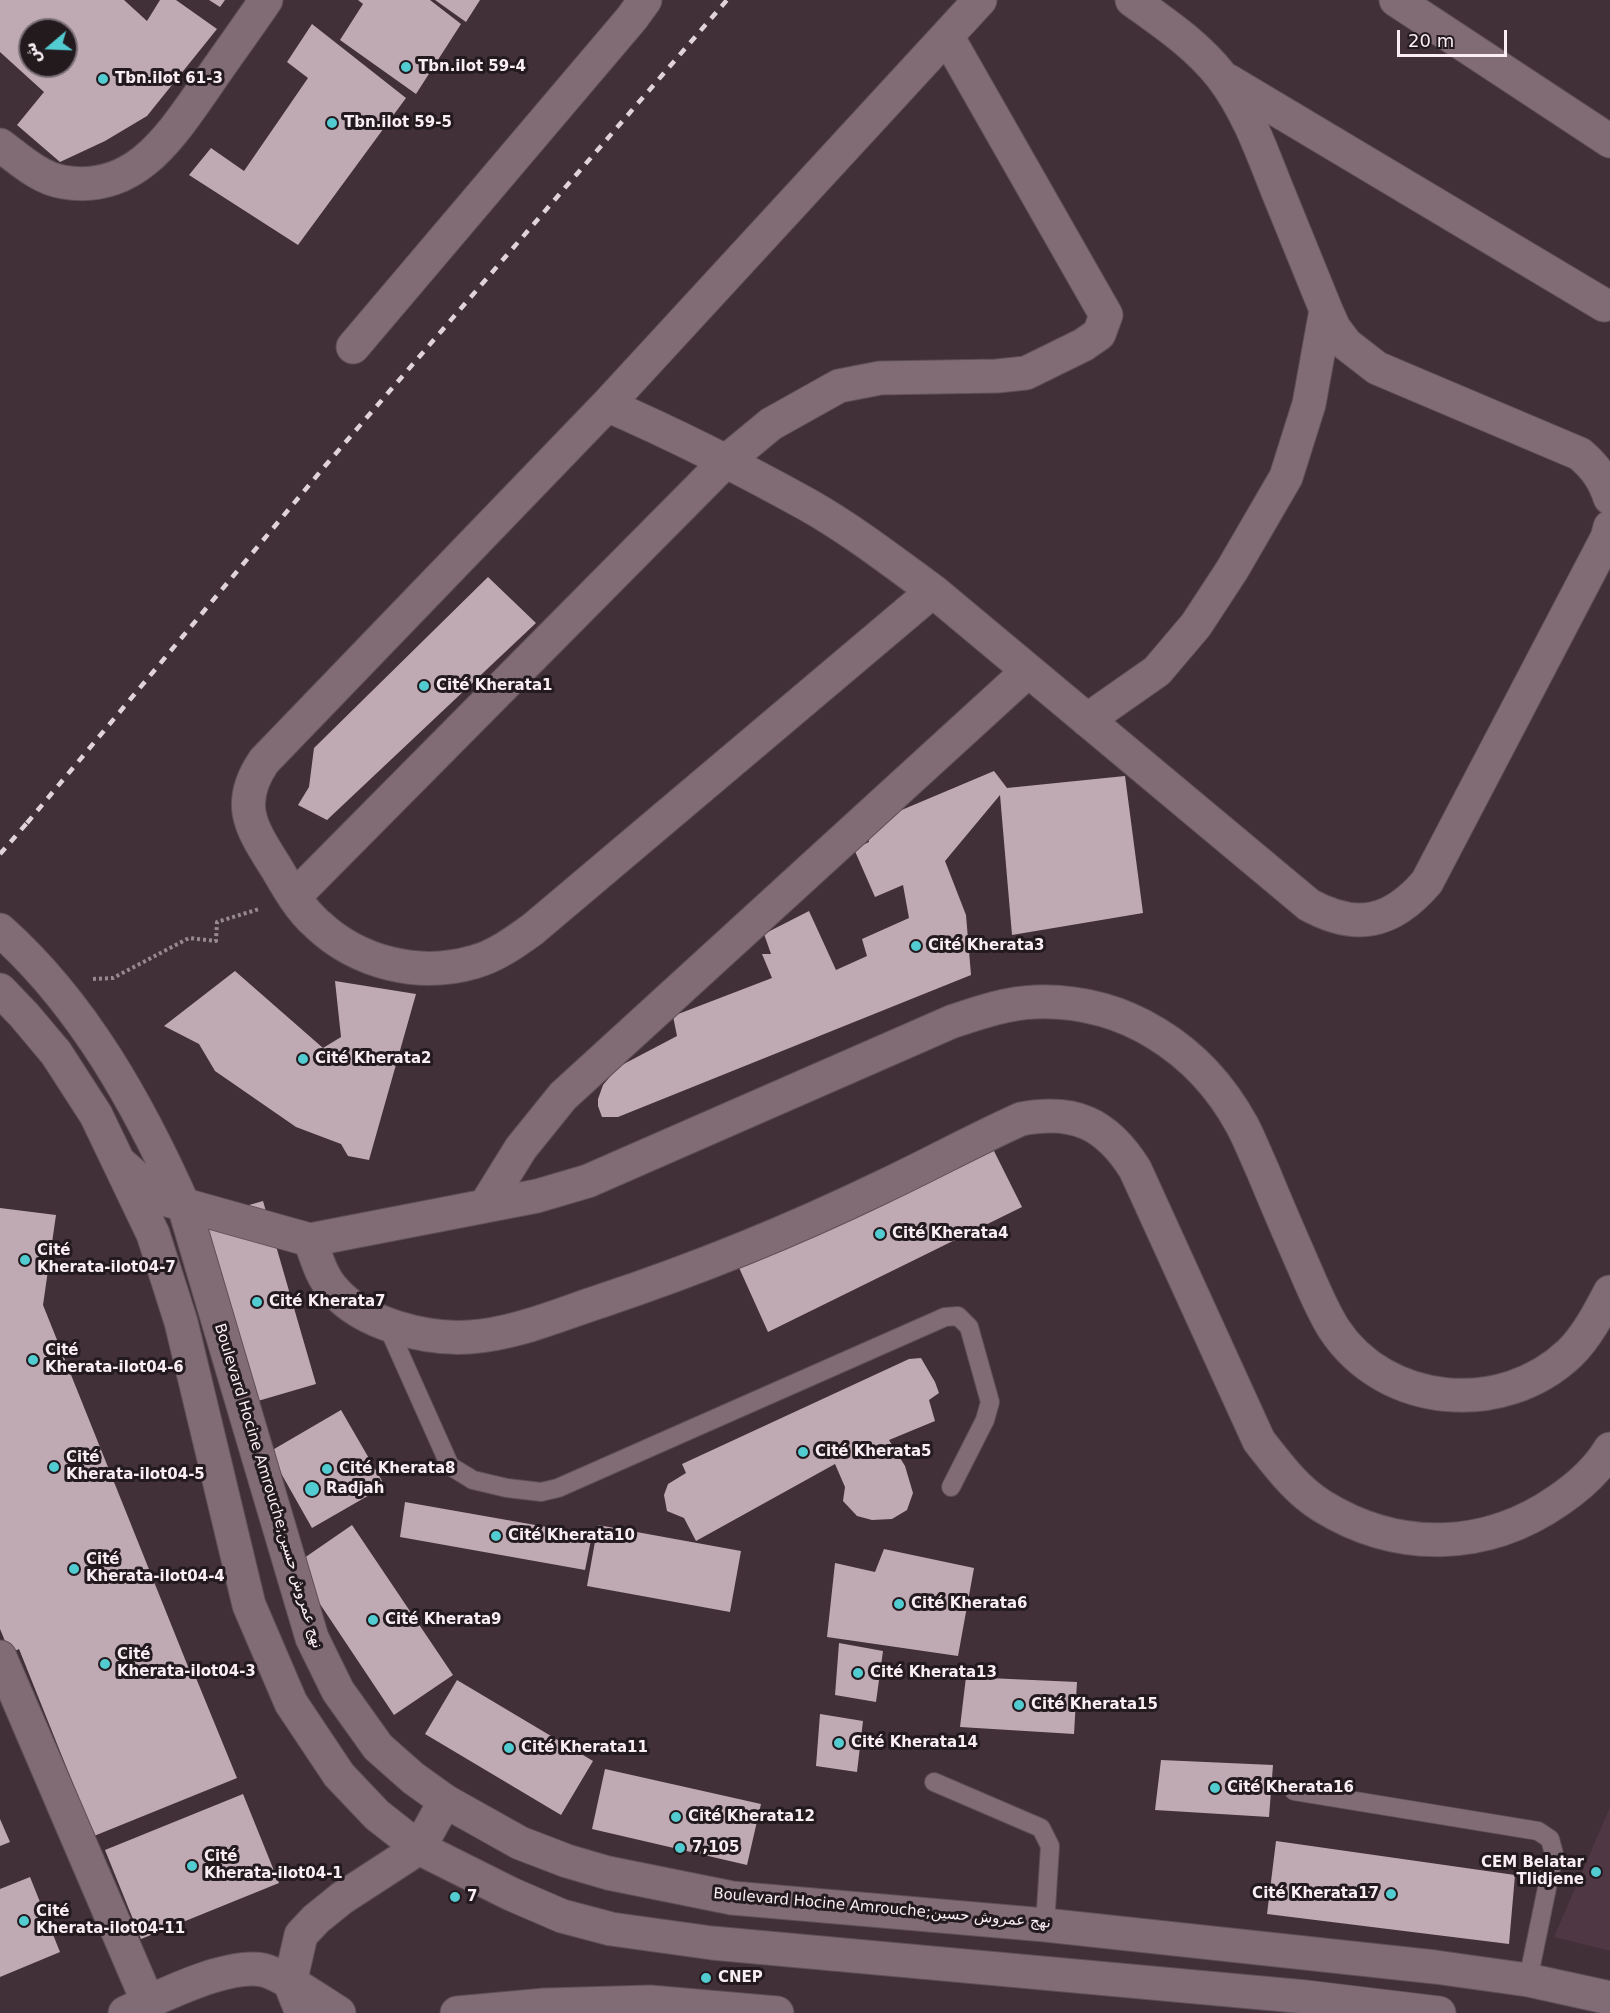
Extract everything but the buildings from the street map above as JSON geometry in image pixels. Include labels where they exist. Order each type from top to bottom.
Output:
[{"type":"street","points":[[0,145],[35,171],[61,182],[84,184],[104,182],[125,172],[147,160],[170,138],[266,0]]},
{"type":"street","points":[[352,347],[645,0]]},
{"type":"street","points":[[933,591],[542,921],[506,949],[474,962],[441,969],[407,968],[374,960],[343,945],[316,924],[294,897],[255,834],[249,816],[248,796],[253,777],[272,752],[607,405],[980,0]]},
{"type":"street","points":[[1132,0],[1173,28],[1199,51],[1221,76],[1240,105],[1256,136],[1326,310],[1334,328],[1346,344],[1377,368],[1580,454],[1594,466],[1605,482],[1610,498]]},
{"type":"street","points":[[1396,0],[1610,141]]},
{"type":"street","points":[[294,897],[725,462],[771,424],[839,386],[880,378],[997,376],[1026,373],[1083,345],[1099,334],[1106,315],[947,36]]},
{"type":"street","points":[[1221,76],[1604,305]]},
{"type":"street","points":[[1087,720],[1157,672],[1196,625],[1232,570],[1286,477],[1309,404],[1326,310]]},
{"type":"street","points":[[607,405],[676,435],[809,506],[872,547],[933,591],[1309,905],[1329,916],[1351,920],[1373,919],[1395,912],[1413,899],[1427,882],[1607,538],[1610,527]]},
{"type":"street","points":[[485,1206],[521,1148],[563,1096],[1028,671]]},
{"type":"street","name":"Boulevard Hocine Amrouche;نهج عمروش حسين","points":[[0,930],[26,954],[64,996],[121,1084],[158,1148],[184,1206],[312,1638],[338,1691],[378,1747],[413,1778],[445,1801],[520,1844],[567,1861],[608,1873],[732,1898],[1045,1924],[1435,1966],[1528,1980],[1610,1998]]},
{"type":"street","points":[[0,990],[56,1053],[96,1115],[153,1234],[181,1322],[249,1605],[291,1703],[339,1775],[377,1815],[419,1848],[511,1894],[562,1916],[611,1929],[723,1944],[1306,1997],[1439,2013]]},
{"type":"street","points":[[121,1164],[153,1192],[167,1200],[310,1240],[537,1196],[588,1181],[951,1022],[992,1008],[1034,1002],[1077,1004],[1118,1014],[1157,1033],[1191,1058],[1221,1089],[1243,1126],[1317,1296],[1335,1330],[1361,1358],[1392,1380],[1429,1393],[1448,1395],[1466,1396],[1504,1391],[1539,1376],[1570,1352],[1594,1323],[1610,1292]]},
{"type":"street","points":[[310,1240],[332,1289],[353,1308],[387,1325],[427,1335],[469,1337],[510,1331],[636,1289],[760,1242],[882,1188],[1021,1119],[1043,1115],[1066,1116],[1087,1123],[1107,1134],[1123,1150],[1135,1169],[1259,1441],[1287,1477],[1321,1506],[1362,1527],[1406,1539],[1451,1540],[1495,1532],[1537,1515],[1575,1490],[1610,1449]]},
{"type":"street","points":[[0,1657],[136,2008],[219,1974],[264,1970],[339,2013]]},
{"type":"street","points":[[302,2013],[290,1983],[302,1935],[342,1898],[419,1848],[445,1801]]},
{"type":"street","points":[[457,2013],[545,2005],[650,2002],[777,2013]]},
{"type":"lane","points":[[387,1325],[450,1466],[473,1480],[507,1488],[541,1492],[558,1488],[677,1437],[945,1317],[958,1316],[969,1327],[990,1402],[985,1420],[951,1487]]},
{"type":"lane","points":[[934,1782],[1041,1828],[1050,1846],[1045,1924]]},
{"type":"lane","points":[[1294,1791],[1538,1832],[1550,1839],[1554,1854],[1528,1980]]},
{"type":"path","points":[[51,982],[113,978],[189,938],[216,941],[217,922],[294,897]]},
{"type":"shaded area","name":"CEM Belatar Tlidjene","points":[[1610,1807],[1610,1951],[1554,1937]]},
{"type":"railway","points":[[27,823],[325,466],[727,0]]},
{"type":"railway","points":[[0,854],[27,823],[25,825]]},
{"type":"place","name":"Tbn.ilot 59-4","points":[[406,67]]},
{"type":"place","name":"Tbn.ilot 61-3","points":[[103,79]]},
{"type":"place","name":"Tbn.ilot 59-5","points":[[332,123]]},
{"type":"place","name":"Cité Kherata1","points":[[424,686]]},
{"type":"place","name":"Cité Kherata3","points":[[916,946]]},
{"type":"place","name":"Cité Kherata2","points":[[303,1059]]},
{"type":"place","name":"Cité Kherata4","points":[[880,1234]]},
{"type":"place","name":"Cité Kherata-ilot04-7","points":[[25,1260]]},
{"type":"place","name":"Cité Kherata7","points":[[257,1302]]},
{"type":"place","name":"Cité Kherata-ilot04-6","points":[[33,1360]]},
{"type":"place","name":"Cité Kherata5","points":[[803,1452]]},
{"type":"place","name":"Cité Kherata-ilot04-5","points":[[54,1467]]},
{"type":"place","name":"Cité Kherata8","points":[[327,1469]]},
{"type":"place","name":"Radjah","points":[[312,1489]]},
{"type":"place","name":"Cité Kherata10","points":[[496,1536]]},
{"type":"place","name":"Cité Kherata-ilot04-4","points":[[74,1569]]},
{"type":"place","name":"Cité Kherata6","points":[[899,1604]]},
{"type":"place","name":"Cité Kherata9","points":[[373,1620]]},
{"type":"place","name":"Cité Kherata-ilot04-3","points":[[105,1664]]},
{"type":"place","name":"Cité Kherata13","points":[[858,1673]]},
{"type":"place","name":"Cité Kherata15","points":[[1019,1705]]},
{"type":"place","name":"Cité Kherata14","points":[[839,1743]]},
{"type":"place","name":"Cité Kherata11","points":[[509,1748]]},
{"type":"place","name":"Cité Kherata16","points":[[1215,1788]]},
{"type":"place","name":"Cité Kherata12","points":[[676,1817]]},
{"type":"place","name":"7,105","points":[[680,1848]]},
{"type":"place","name":"Cité Kherata-ilot04-1","points":[[192,1866]]},
{"type":"place","name":"CEM Belatar Tlidjene","points":[[1596,1872]]},
{"type":"place","name":"Cité Kherata17","points":[[1391,1894]]},
{"type":"place","name":"7","points":[[455,1897]]},
{"type":"place","name":"Cité Kherata-ilot04-11","points":[[24,1921]]},
{"type":"place","name":"CNEP","points":[[706,1978]]}]
